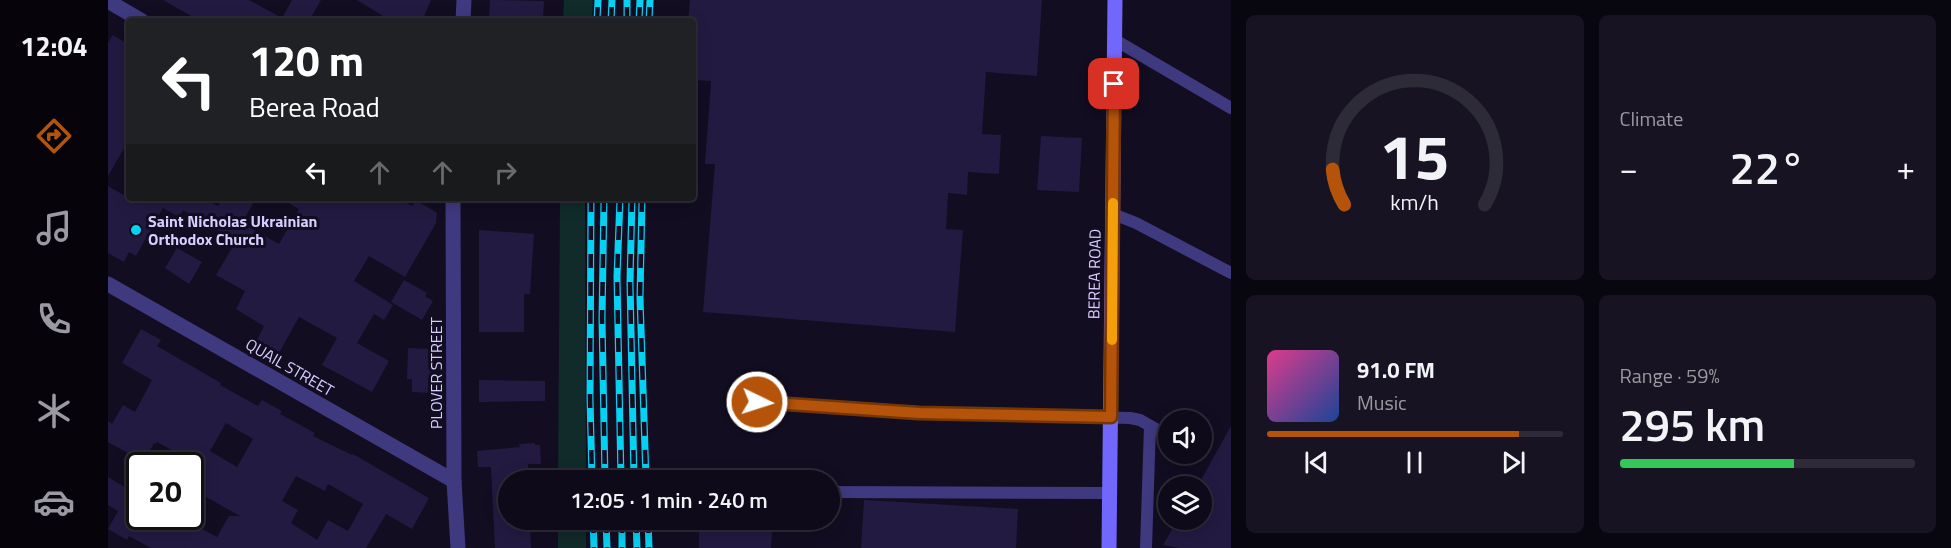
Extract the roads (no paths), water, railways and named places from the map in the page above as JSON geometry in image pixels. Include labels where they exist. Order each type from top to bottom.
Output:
[{"type":"main road","name":"BEREA ROAD","points":[[1109,548],[1116,0]]},
{"type":"street","points":[[463,18],[464,0]]},
{"type":"street","points":[[108,1],[137,18]]},
{"type":"street","name":"PLOVER STREET","points":[[451,201],[454,481],[458,548]]},
{"type":"street","name":"QUAIL STREET","points":[[108,284],[454,481]]},
{"type":"lane","points":[[1115,40],[1231,108]]},
{"type":"lane","points":[[1113,214],[1231,273]]},
{"type":"lane","points":[[757,402],[919,413],[1130,418],[1158,430]]},
{"type":"lane","points":[[1146,548],[1150,426]]},
{"type":"lane","points":[[840,492],[1110,493]]},
{"type":"railway","points":[[597,18],[598,0]]},
{"type":"railway","points":[[611,18],[612,0]]},
{"type":"railway","points":[[627,0],[627,18]]},
{"type":"railway","points":[[639,18],[640,0]]},
{"type":"railway","points":[[649,18],[650,0]]},
{"type":"railway","points":[[591,201],[592,470]]},
{"type":"railway","points":[[604,201],[602,319],[605,470]]},
{"type":"railway","points":[[620,201],[617,277],[621,470]]},
{"type":"railway","points":[[632,201],[630,282],[634,470]]},
{"type":"railway","points":[[642,201],[640,298],[646,470]]},
{"type":"railway","points":[[593,530],[594,548]]},
{"type":"railway","points":[[606,530],[607,548]]},
{"type":"railway","points":[[622,530],[622,548]]},
{"type":"railway","points":[[636,530],[637,548]]},
{"type":"railway","points":[[648,530],[649,548]]},
{"type":"place","name":"Saint Nicholas Ukrainian Orthodox Church","points":[[136,230]]}]
